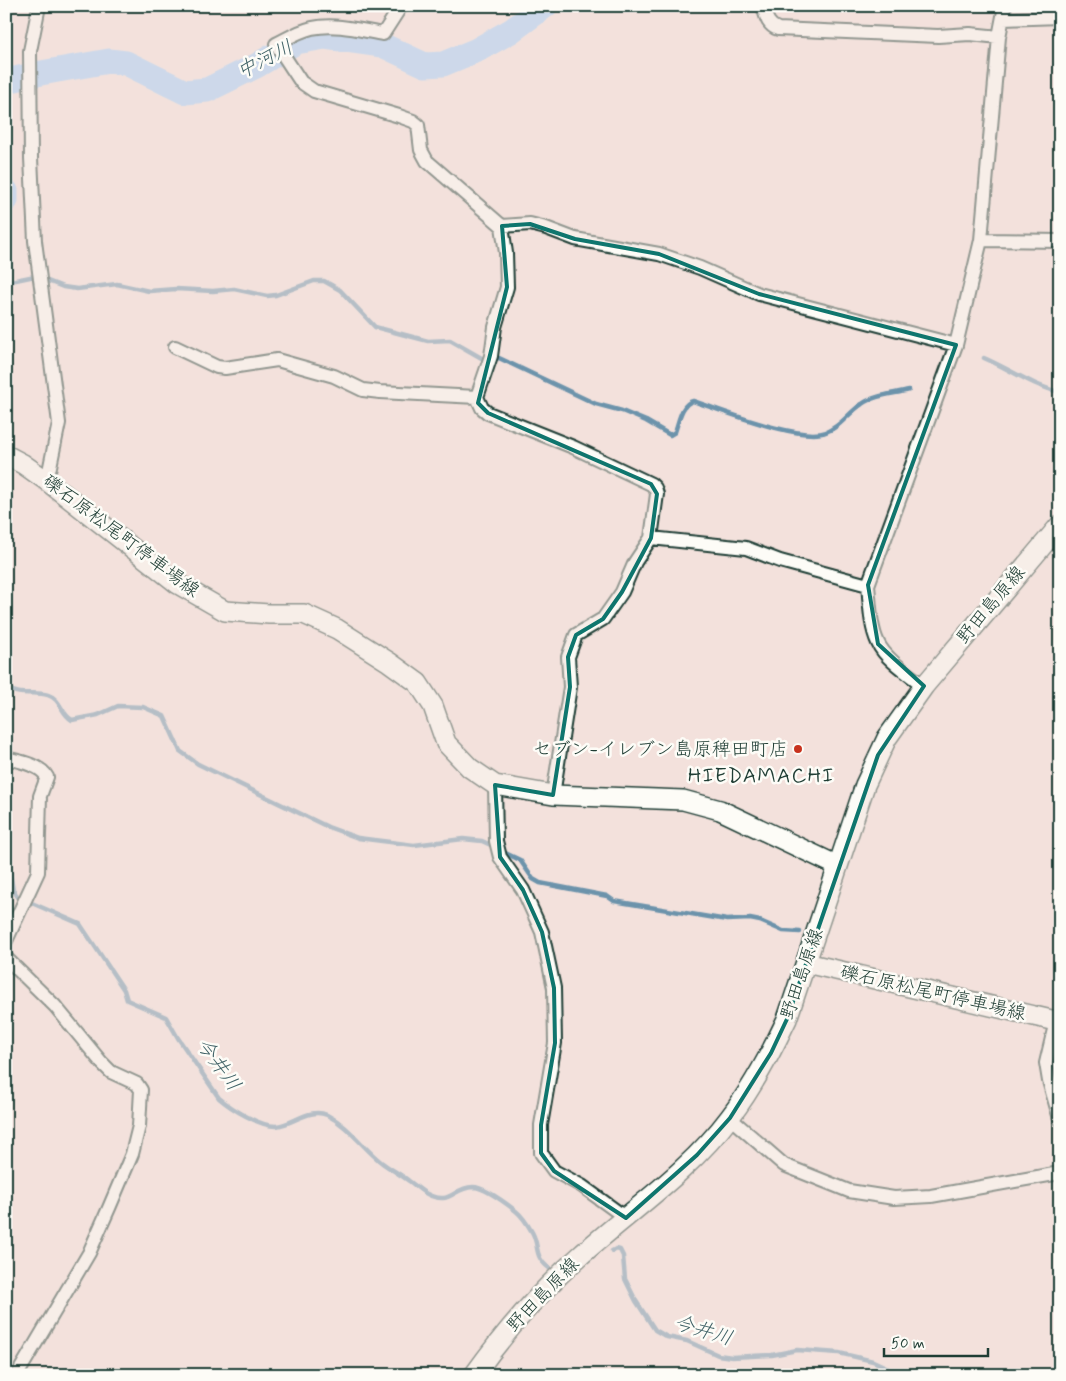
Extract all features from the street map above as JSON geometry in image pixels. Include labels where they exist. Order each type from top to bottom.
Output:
[{"type":"main road","name":"礫石原松尾町停車場線","points":[[6,455],[48,481],[178,584],[225,611],[304,614],[337,629],[389,662],[418,684],[423,691],[433,706],[446,743],[470,768],[495,785],[553,795],[683,800],[720,810],[838,866]]},
{"type":"main road","name":"野田島原線","points":[[474,1375],[521,1315],[579,1257],[697,1155],[730,1118],[771,1053],[787,1019],[865,785],[887,738],[924,686],[1060,525]]},
{"type":"main road","name":"礫石原松尾町停車場線","points":[[806,963],[1058,1022]]},
{"type":"street","points":[[39,6],[30,51],[31,167],[35,241],[59,423],[48,481]]},
{"type":"street","points":[[401,6],[383,34],[327,26],[298,33],[276,44],[301,82],[314,91],[413,121],[418,125],[421,150],[427,160],[502,226],[506,253],[507,287],[495,327],[490,360],[477,396],[478,403],[488,413],[573,447],[651,484],[657,494],[651,538],[635,562],[622,592],[603,619],[576,635],[568,657],[570,687],[553,795]]},
{"type":"street","points":[[763,6],[768,22],[778,29],[938,36],[970,34],[999,37]]},
{"type":"street","points":[[924,686],[888,656],[878,644],[874,630],[868,585],[956,345],[981,240],[999,37],[1004,13],[1060,17]]},
{"type":"street","points":[[502,226],[530,224],[575,239],[659,254],[700,268],[759,294],[956,345]]},
{"type":"street","points":[[981,240],[1060,241]]},
{"type":"street","points":[[175,347],[217,367],[225,368],[277,360],[334,376],[363,390],[477,396]]},
{"type":"street","points":[[651,538],[746,548],[780,561],[868,585]]},
{"type":"street","points":[[6,758],[42,770],[47,777],[40,796],[38,872],[6,941]]},
{"type":"street","points":[[495,785],[496,841],[500,857],[523,890],[542,932],[554,988],[556,1043],[541,1126],[541,1153],[554,1170],[582,1186],[626,1218]]},
{"type":"street","points":[[6,958],[55,1006],[111,1072],[137,1084],[141,1090],[139,1126],[132,1154],[109,1208],[89,1252],[17,1375]]},
{"type":"street","points":[[1058,1022],[1046,1063],[1060,1119]]},
{"type":"street","points":[[730,1118],[784,1165],[849,1191],[894,1198],[932,1196],[1060,1173]]},
{"type":"highlighted area","points":[[530,224],[575,239],[659,254],[759,294],[956,345],[868,585],[878,644],[924,686],[878,755],[787,1019],[771,1053],[730,1118],[697,1155],[626,1218],[554,1171],[541,1153],[541,1125],[555,1043],[554,988],[542,932],[523,890],[500,857],[495,785],[553,795],[570,687],[568,657],[576,635],[603,619],[622,592],[651,538],[657,494],[651,484],[488,413],[478,403],[507,287],[502,226]]},
{"type":"waterway","name":"中河川","points":[[6,83],[11,80],[41,73],[109,61],[126,63],[185,92],[207,90],[256,66],[296,42],[325,37],[382,45],[425,65],[443,64],[477,50],[511,31],[545,6]]},
{"type":"waterway","name":"中河川","points":[[6,191],[6,200]]},
{"type":"waterway","points":[[6,282],[35,276],[63,287],[77,289],[117,284],[149,291],[176,289],[213,291],[234,289],[267,296],[276,295],[314,281],[324,281],[340,290],[375,327],[428,341],[450,340],[485,360],[499,358],[596,404],[622,411],[646,421],[670,435],[675,432],[683,409],[693,401],[760,424],[798,433],[814,434],[832,429],[867,401],[909,390]]},
{"type":"waterway","points":[[984,358],[1031,382],[1060,392]]},
{"type":"waterway","points":[[6,687],[22,693],[48,695],[56,700],[65,714],[72,720],[98,715],[118,706],[143,707],[164,716],[180,751],[198,764],[328,827],[358,838],[414,845],[463,839],[482,841],[495,847]]},
{"type":"waterway","name":"今井川","points":[[6,850],[13,890],[18,897],[80,924],[124,990],[127,1000],[166,1017],[178,1038],[219,1098],[224,1102],[246,1116],[262,1123],[276,1126],[314,1113],[327,1115],[349,1131],[381,1162],[425,1193],[435,1197],[447,1197],[460,1190],[473,1187],[489,1193],[518,1213],[530,1229],[539,1255],[544,1264],[549,1268]]},
{"type":"waterway","points":[[501,851],[520,860],[533,879],[540,883],[607,896],[614,901],[727,920],[750,919],[760,921],[783,931],[800,932]]},
{"type":"waterway","name":"今井川","points":[[612,1251],[620,1250],[623,1256],[625,1279],[636,1301],[655,1330],[667,1337],[687,1341],[718,1355],[732,1357],[772,1355],[797,1350],[839,1353],[873,1361],[886,1367],[893,1375]]},
{"type":"place","name":"セブン-イレブン島原稗田町店","points":[[798,749]]},
{"type":"district","name":"HIEDAMACHI","points":[[761,776]]}]
